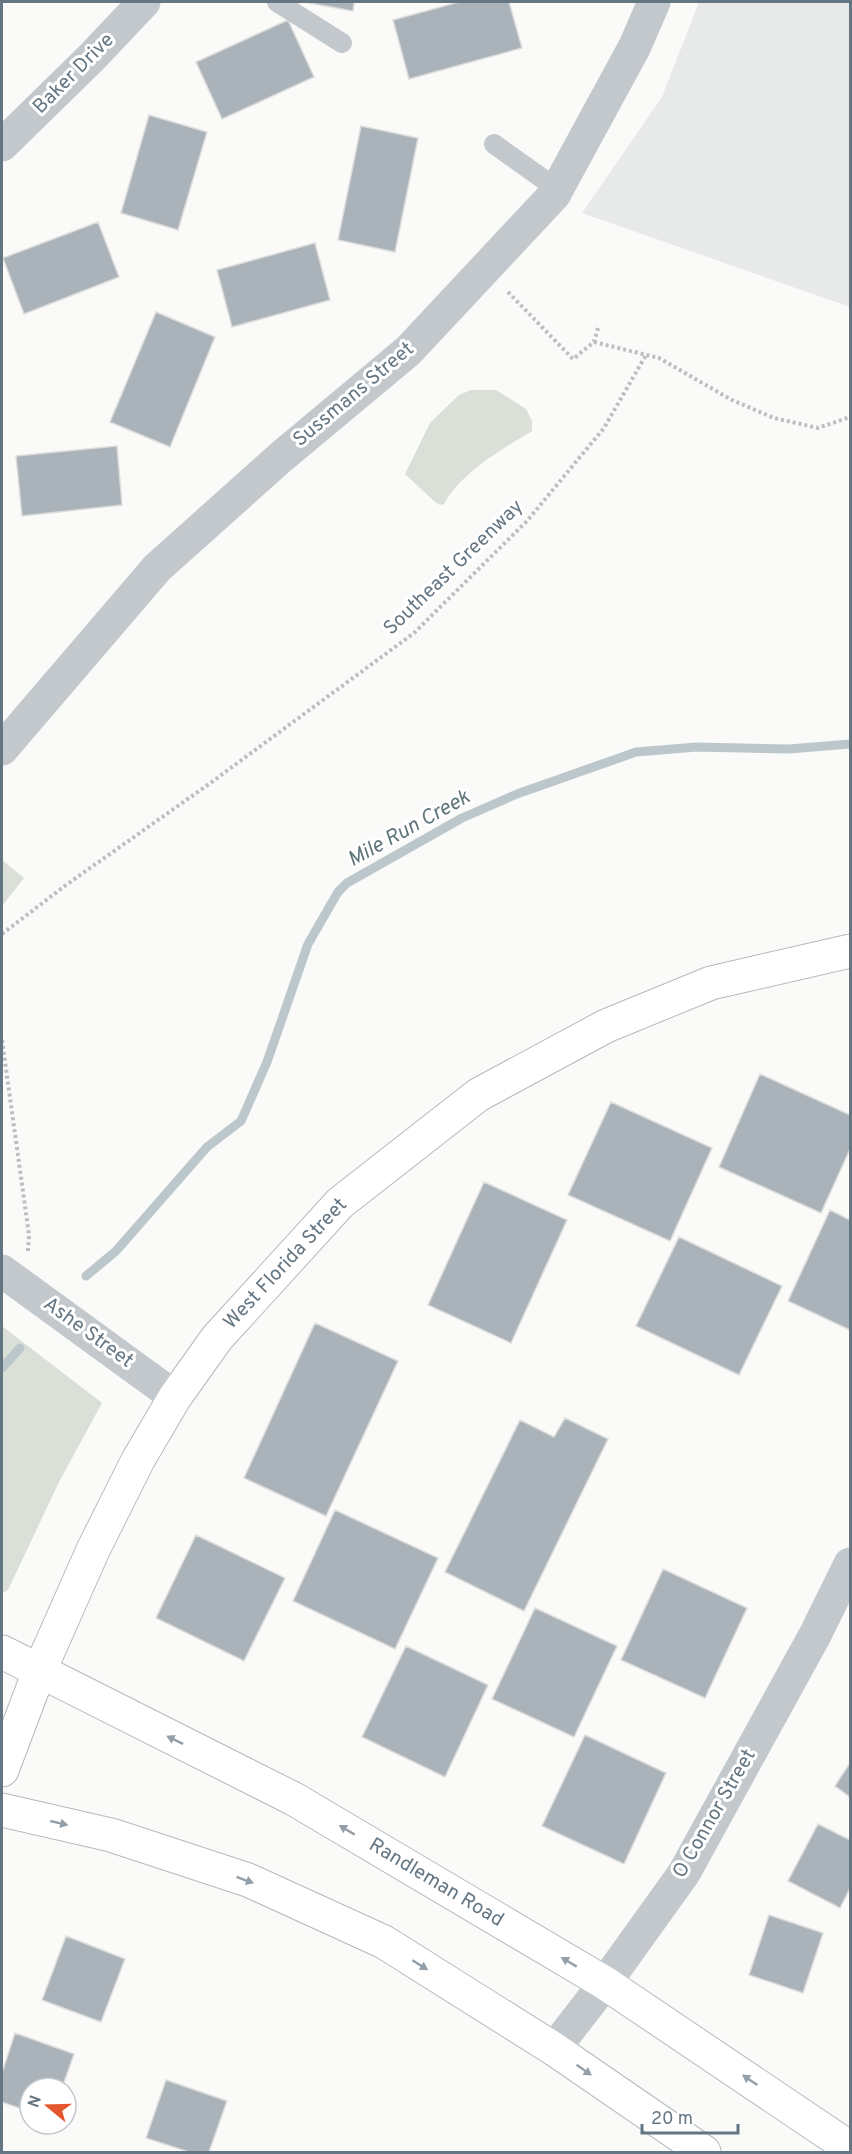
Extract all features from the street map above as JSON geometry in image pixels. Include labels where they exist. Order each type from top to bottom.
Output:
[{"type":"main road","name":"West Florida Street","points":[[2,1770],[39,1672],[93,1550],[138,1460],[175,1396],[217,1338],[340,1203],[478,1095],[606,1026],[711,983],[850,951]]},
{"type":"main road","name":"Randleman Road","points":[[2,1652],[294,1799],[605,1983],[850,2148]]},
{"type":"main road","points":[[2,1810],[111,1835],[248,1880],[384,1942],[554,2049],[704,2152]]},
{"type":"street","name":"Baker Drive","points":[[2,145],[92,57],[144,2]]},
{"type":"street","name":"Sussmans Street","points":[[2,749],[157,568],[281,457],[408,351],[554,195],[635,46],[654,2]]},
{"type":"street","name":"Ashe Street","points":[[14,1279],[175,1396]]},
{"type":"street","name":"O Connor Street","points":[[554,2049],[605,1983],[684,1873],[815,1635],[850,1564]]},
{"type":"lane","points":[[277,2],[342,43]]},
{"type":"lane","points":[[494,144],[557,189]]},
{"type":"path","points":[[486,268],[573,359],[594,342],[598,328]]},
{"type":"path","points":[[594,342],[659,358],[732,400],[774,418],[818,428],[850,417]]},
{"type":"path","name":"Southeast Greenway","points":[[2,934],[66,885],[209,784],[414,633],[527,521],[604,428],[646,355]]},
{"type":"path","points":[[2,1040],[29,1235],[14,1279]]},
{"type":"shaded area","points":[[699,2],[850,2],[850,307],[582,213],[662,97]]},
{"type":"shaded area","points":[[471,390],[496,390],[526,409],[532,421],[532,431],[471,472],[444,504],[440,505],[405,474],[430,423],[459,395]]},
{"type":"shaded area","points":[[2,860],[24,878],[2,906]]},
{"type":"shaded area","points":[[2,1326],[102,1403],[59,1482],[8,1590],[2,1593]]},
{"type":"building","points":[[304,2],[354,2],[353,11]]},
{"type":"building","points":[[459,2],[509,2],[522,48],[409,79],[393,20]]},
{"type":"building","points":[[288,20],[314,77],[222,119],[196,62]]},
{"type":"building","points":[[149,115],[207,132],[178,230],[121,213]]},
{"type":"building","points":[[361,126],[418,138],[395,252],[338,240]]},
{"type":"building","points":[[98,222],[119,277],[24,314],[3,258]]},
{"type":"building","points":[[315,243],[330,300],[232,327],[217,270]]},
{"type":"building","points":[[156,312],[215,337],[170,447],[110,422]]},
{"type":"building","points":[[117,446],[122,505],[22,516],[16,456]]},
{"type":"building","points":[[760,1074],[850,1115],[850,1149],[821,1213],[719,1167]]},
{"type":"building","points":[[611,1102],[712,1148],[670,1241],[568,1195]]},
{"type":"building","points":[[484,1182],[567,1220],[511,1343],[428,1305]]},
{"type":"building","points":[[830,1210],[850,1220],[850,1330],[788,1301]]},
{"type":"building","points":[[679,1237],[782,1286],[739,1375],[636,1326]]},
{"type":"building","points":[[315,1323],[398,1361],[326,1516],[244,1478]]},
{"type":"building","points":[[565,1418],[608,1439],[524,1611],[445,1572],[520,1420],[554,1437]]},
{"type":"building","points":[[335,1510],[438,1558],[395,1649],[293,1601]]},
{"type":"building","points":[[196,1535],[285,1578],[244,1661],[156,1618]]},
{"type":"building","points":[[663,1569],[747,1608],[705,1698],[621,1660]]},
{"type":"building","points":[[535,1608],[617,1646],[574,1737],[492,1699]]},
{"type":"building","points":[[406,1646],[488,1685],[445,1777],[362,1737]]},
{"type":"building","points":[[585,1735],[666,1773],[624,1864],[542,1826]]},
{"type":"building","points":[[850,1763],[850,1797],[835,1786]]},
{"type":"building","points":[[818,1824],[850,1840],[850,1888],[840,1908],[788,1881]]},
{"type":"building","points":[[769,1915],[823,1933],[803,1993],[749,1975]]},
{"type":"building","points":[[66,1936],[125,1959],[101,2022],[42,2000]]},
{"type":"building","points":[[15,2033],[74,2054],[66,2076],[18,2076],[18,2108],[2,2102],[2,2073]]},
{"type":"building","points":[[166,2080],[227,2101],[209,2152],[189,2152],[146,2138]]},
{"type":"waterway","name":"Mile Run Creek","points":[[86,1276],[116,1251],[207,1147],[241,1121],[267,1062],[308,944],[338,892],[347,883],[462,818],[517,794],[636,752],[697,747],[789,749],[850,744]]},
{"type":"waterway","name":"Mile Run Creek","points":[[2,1368],[20,1348]]}]
